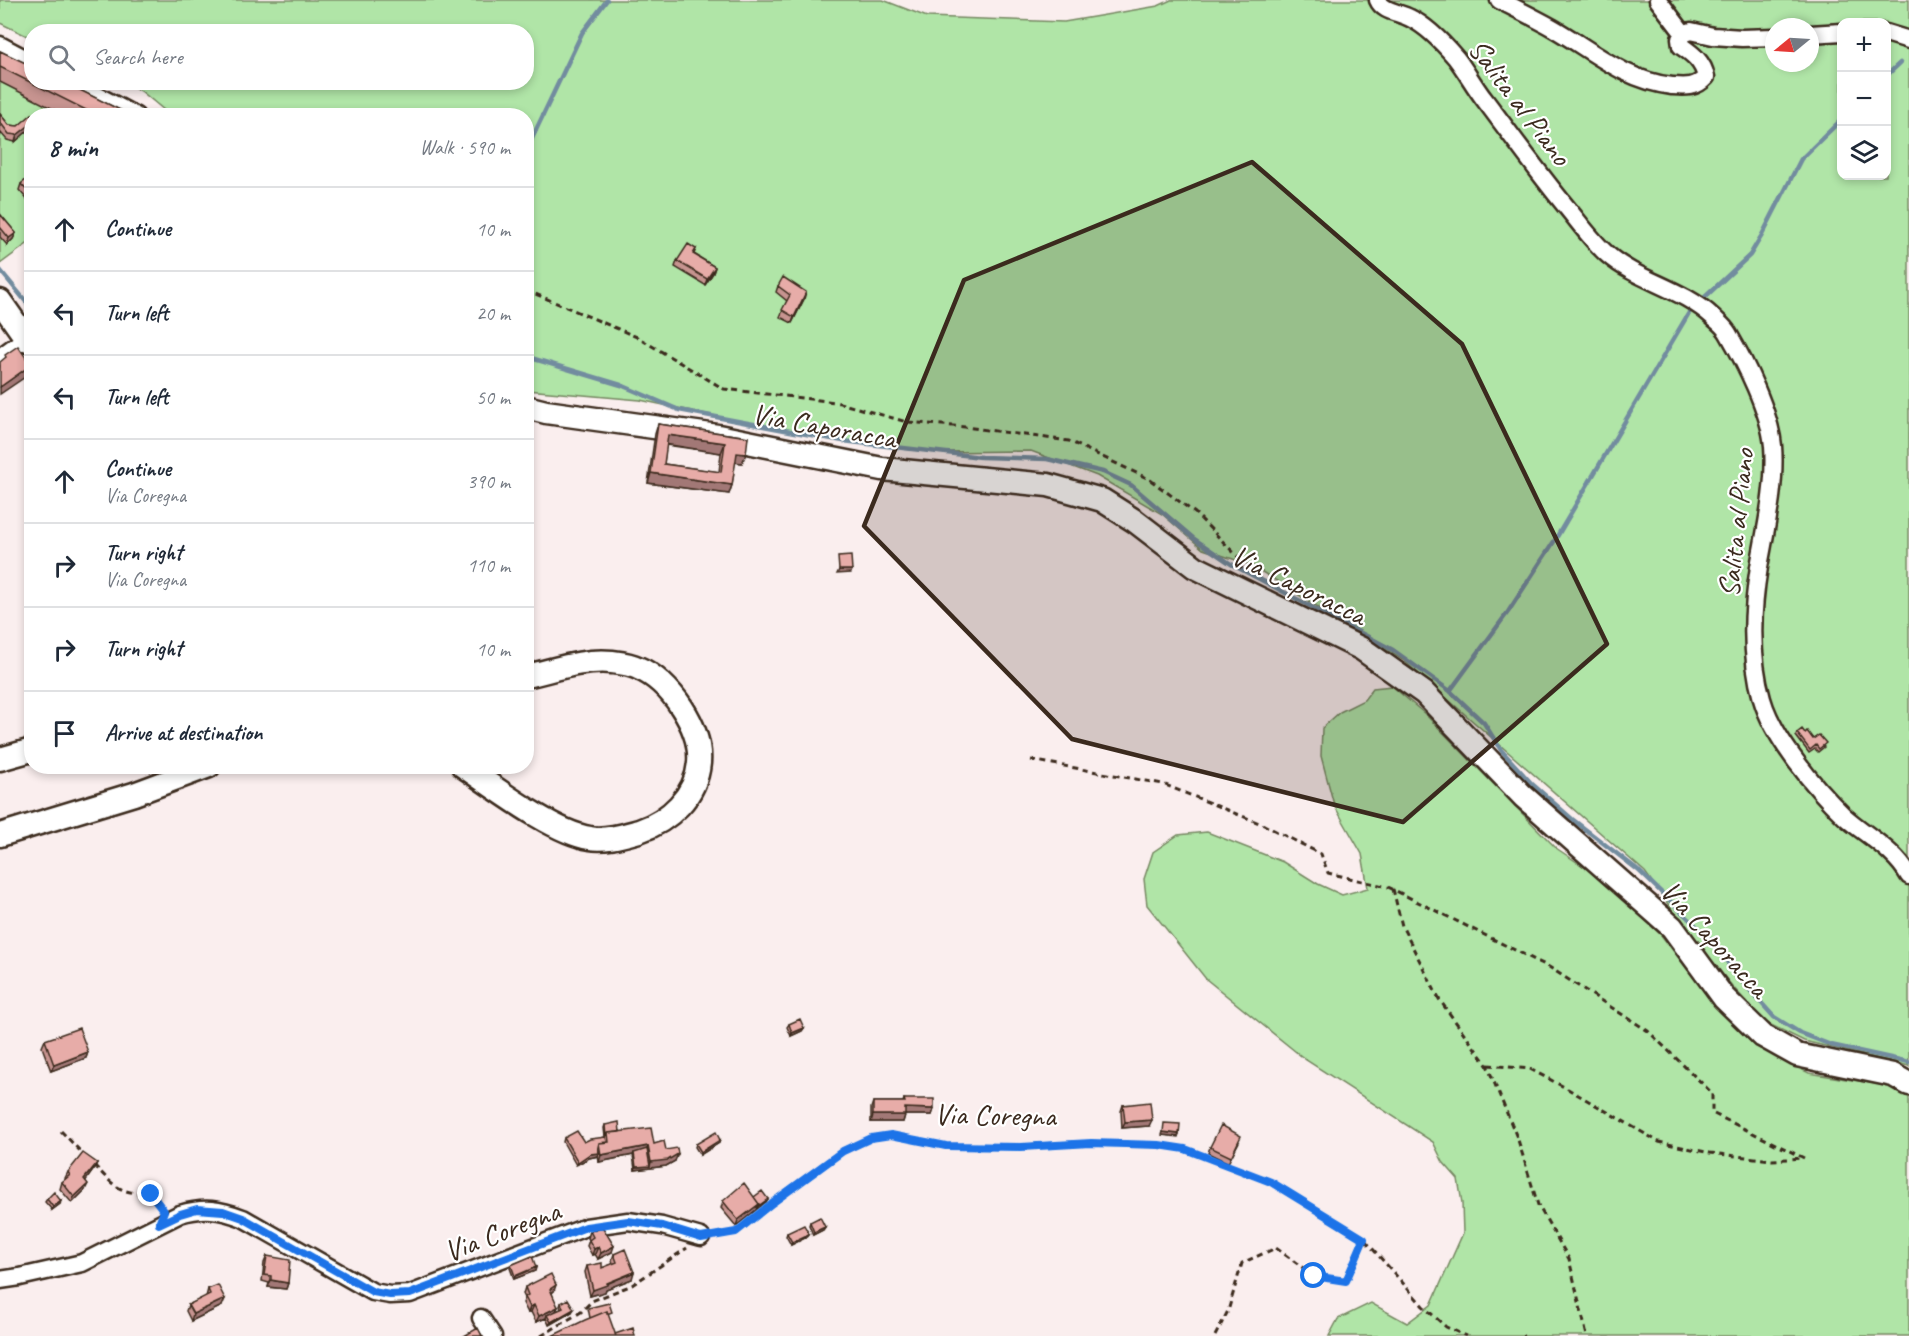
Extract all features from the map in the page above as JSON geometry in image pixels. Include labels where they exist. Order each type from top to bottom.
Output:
[{"type":"street","name":"Salita al Piano","points":[[1378,0],[1384,8],[1413,19],[1457,59],[1473,84],[1555,193],[1608,256],[1685,296],[1708,312],[1726,330],[1742,359],[1768,420],[1773,446],[1768,522],[1754,610],[1755,661],[1762,700],[1773,725],[1793,757],[1820,790],[1845,817],[1881,845],[1909,876]]},
{"type":"street","name":"Salita al Piano","points":[[1499,0],[1553,28],[1612,66],[1637,78],[1658,84],[1694,86],[1706,77],[1705,69],[1700,62],[1682,46],[1680,39],[1684,34]]},
{"type":"street","points":[[1658,0],[1684,34],[1691,32],[1713,36],[1765,37]]},
{"type":"street","points":[[1819,33],[1837,32]]},
{"type":"street","points":[[1891,34],[1909,40]]},
{"type":"street","points":[[0,45],[24,58]]},
{"type":"street","points":[[87,90],[121,108]]},
{"type":"street","points":[[0,301],[24,333]]},
{"type":"street","points":[[0,357],[24,343]]},
{"type":"street","name":"Via Caporacca","points":[[534,409],[718,436],[882,469],[1048,485],[1102,500],[1135,521],[1195,567],[1362,649],[1424,693],[1523,796],[1672,927],[1724,998],[1763,1036],[1797,1055],[1893,1075],[1909,1084]]},
{"type":"street","points":[[475,774],[547,820],[566,830],[590,838],[613,837],[661,822],[682,804],[690,792],[699,764],[698,745],[693,727],[685,712],[661,683],[640,668],[610,661],[568,665],[534,674]]},
{"type":"street","points":[[0,759],[24,752]]},
{"type":"street","points":[[0,835],[134,794],[188,774]]},
{"type":"street","name":"Via Coregna","points":[[0,1280],[82,1263],[180,1214],[197,1209],[223,1211],[243,1218],[373,1292],[390,1295],[410,1294],[586,1227],[628,1221],[662,1226],[701,1238]]},
{"type":"street","points":[[481,1318],[493,1336]]},
{"type":"path","points":[[534,293],[638,337],[724,389],[836,402],[907,422],[1069,441],[1149,479],[1195,513],[1242,561],[1240,588]]},
{"type":"path","points":[[1031,760],[1163,784],[1264,825],[1321,854],[1328,873],[1393,889],[1549,967],[1648,1031],[1712,1093],[1712,1113],[1804,1158],[1772,1160],[1710,1153],[1659,1142],[1530,1069],[1487,1065]]},
{"type":"path","points":[[1393,889],[1402,926],[1438,999],[1487,1065],[1518,1140],[1538,1205],[1569,1259],[1587,1336]]},
{"type":"path","points":[[61,1131],[116,1188],[133,1193],[151,1194],[164,1211],[159,1224]]},
{"type":"path","name":"Via Coregna","points":[[701,1238],[736,1232],[843,1151],[871,1138],[891,1135],[946,1146],[1021,1147],[1091,1143],[1159,1145],[1185,1149],[1271,1182],[1364,1239],[1423,1306],[1446,1327],[1466,1336]]},
{"type":"path","points":[[541,1336],[581,1312],[592,1300],[632,1285],[675,1258],[701,1238]]},
{"type":"path","points":[[1215,1336],[1228,1311],[1242,1263],[1276,1248],[1314,1276],[1346,1281],[1364,1239]]},
{"type":"highlighted area","points":[[1252,162],[1462,344],[1607,644],[1403,822],[1072,739],[864,526],[964,280]]},
{"type":"green space","points":[[0,0],[883,0],[927,17],[1064,22],[1158,6],[1171,0],[1909,0],[1909,1066],[1804,1041],[1765,1022],[1732,986],[1645,872],[1403,660],[1251,565],[1203,549],[1162,514],[1097,476],[1031,451],[939,452],[825,439],[640,400],[534,391],[534,108],[162,108],[139,90],[534,90],[534,24],[24,24],[24,35],[0,23]]},
{"type":"green space","points":[[0,66],[24,78],[24,90],[50,90],[87,108],[24,108],[24,246],[0,264]]},
{"type":"green space","points":[[1392,686],[1425,714],[1556,848],[1599,877],[1661,935],[1721,1013],[1756,1047],[1809,1073],[1889,1086],[1909,1097],[1909,1336],[1329,1336],[1338,1319],[1371,1303],[1407,1323],[1431,1305],[1463,1233],[1458,1179],[1443,1162],[1433,1142],[1306,1060],[1206,979],[1147,905],[1144,879],[1153,852],[1178,835],[1207,832],[1283,862],[1318,884],[1342,895],[1368,888],[1362,854],[1334,805],[1321,756],[1322,728],[1340,712],[1364,700],[1373,688]]},
{"type":"building","points":[[0,51],[24,62],[24,79],[0,67]]},
{"type":"building","points":[[46,90],[80,90],[116,108],[82,108]]},
{"type":"building","points":[[0,114],[9,125],[18,126],[24,121],[24,129],[17,135],[9,134],[0,122]]},
{"type":"building","points":[[0,214],[16,233],[9,238],[0,227]]},
{"type":"building","points":[[688,244],[696,249],[693,254],[715,267],[707,279],[677,261]]},
{"type":"building","points":[[783,277],[806,292],[794,317],[782,310],[790,295],[778,286]]},
{"type":"building","points":[[18,346],[24,355],[24,370],[0,387],[0,362],[6,357],[5,355]]},
{"type":"building","points":[[658,424],[748,437],[746,454],[737,453],[732,485],[651,473]],"holes":[[[668,435],[725,443],[721,472],[664,464]]]},
{"type":"building","points":[[851,556],[852,570],[839,570],[838,557]]},
{"type":"building","points":[[1802,729],[1805,733],[1807,731],[1813,739],[1819,735],[1826,743],[1819,749],[1816,745],[1810,750],[1797,733]]},
{"type":"building","points":[[800,1019],[804,1028],[792,1033],[789,1024]]},
{"type":"building","points":[[79,1028],[88,1052],[54,1065],[45,1040]]},
{"type":"building","points":[[904,1099],[934,1099],[934,1109],[905,1108],[905,1115],[873,1115],[873,1102],[905,1102]]},
{"type":"building","points":[[1150,1102],[1152,1120],[1125,1122],[1123,1105]]},
{"type":"building","points":[[619,1122],[620,1132],[608,1133],[606,1137],[605,1125]]},
{"type":"building","points":[[1164,1123],[1180,1124],[1179,1134],[1163,1132]]},
{"type":"building","points":[[1221,1125],[1241,1136],[1231,1157],[1210,1147]]},
{"type":"building","points":[[651,1128],[654,1144],[664,1141],[666,1150],[677,1148],[678,1154],[668,1160],[651,1162],[648,1146],[601,1155],[599,1143],[609,1142],[608,1133]]},
{"type":"building","points":[[577,1131],[584,1142],[606,1137],[607,1142],[599,1143],[599,1153],[590,1154],[578,1162],[564,1138]]},
{"type":"building","points":[[716,1132],[720,1140],[701,1152],[696,1144]]},
{"type":"building","points":[[647,1149],[650,1166],[636,1167],[634,1153]]},
{"type":"building","points":[[83,1153],[97,1163],[84,1179],[88,1184],[74,1197],[62,1182],[70,1175],[68,1172]]},
{"type":"building","points":[[744,1183],[759,1204],[738,1220],[723,1201]]},
{"type":"building","points":[[762,1191],[768,1199],[757,1207],[759,1204],[754,1197]]},
{"type":"building","points":[[54,1192],[61,1201],[53,1207],[47,1199]]},
{"type":"building","points":[[820,1217],[825,1227],[814,1232],[810,1222]]},
{"type":"building","points":[[804,1225],[809,1234],[792,1242],[787,1233]]},
{"type":"building","points":[[602,1226],[614,1246],[601,1253],[598,1247],[594,1249],[589,1240],[593,1237],[590,1231]]},
{"type":"building","points":[[625,1249],[634,1272],[593,1290],[587,1266],[602,1263],[602,1268],[617,1262],[614,1254]]},
{"type":"building","points":[[267,1256],[290,1260],[288,1283],[271,1280],[271,1276],[264,1275]]},
{"type":"building","points":[[532,1256],[536,1267],[515,1276],[511,1265]]},
{"type":"building","points":[[551,1274],[556,1285],[550,1289],[558,1307],[539,1316],[534,1305],[530,1307],[525,1297],[528,1295],[525,1287]]},
{"type":"building","points":[[218,1285],[225,1299],[193,1314],[188,1305],[210,1294],[208,1289]]},
{"type":"building","points":[[568,1299],[574,1309],[551,1322],[547,1315],[563,1308],[561,1303]]},
{"type":"building","points":[[609,1303],[612,1312],[607,1314],[607,1311],[590,1318],[588,1308]]},
{"type":"building","points":[[607,1311],[616,1336],[552,1336],[585,1320]]},
{"type":"building","points":[[478,1328],[482,1336],[464,1336]]},
{"type":"building","points":[[633,1328],[635,1336],[616,1336],[615,1334]]},
{"type":"waterway","points":[[534,134],[582,33],[607,0]]},
{"type":"waterway","points":[[1890,72],[1900,63]]},
{"type":"waterway","points":[[1450,691],[1508,612],[1555,540],[1690,311],[1750,255],[1801,159],[1837,124]]},
{"type":"waterway","points":[[0,270],[24,299]]},
{"type":"waterway","points":[[534,359],[621,385],[679,410],[843,441],[981,457],[1047,459],[1103,472],[1131,485],[1193,538],[1231,564],[1393,650],[1450,691],[1484,723],[1501,750],[1532,784],[1572,819],[1638,870],[1711,940],[1739,978],[1774,1017],[1800,1033],[1831,1045],[1909,1062]]},
{"type":"route","points":[[151,1194],[164,1211],[159,1224],[197,1209],[223,1211],[243,1218],[373,1292],[390,1295],[410,1294],[586,1227],[628,1221],[662,1226],[701,1238],[736,1232],[843,1151],[871,1138],[891,1135],[946,1146],[989,1148],[1091,1143],[1159,1145],[1185,1149],[1271,1182],[1364,1239],[1346,1281],[1314,1276]]}]
